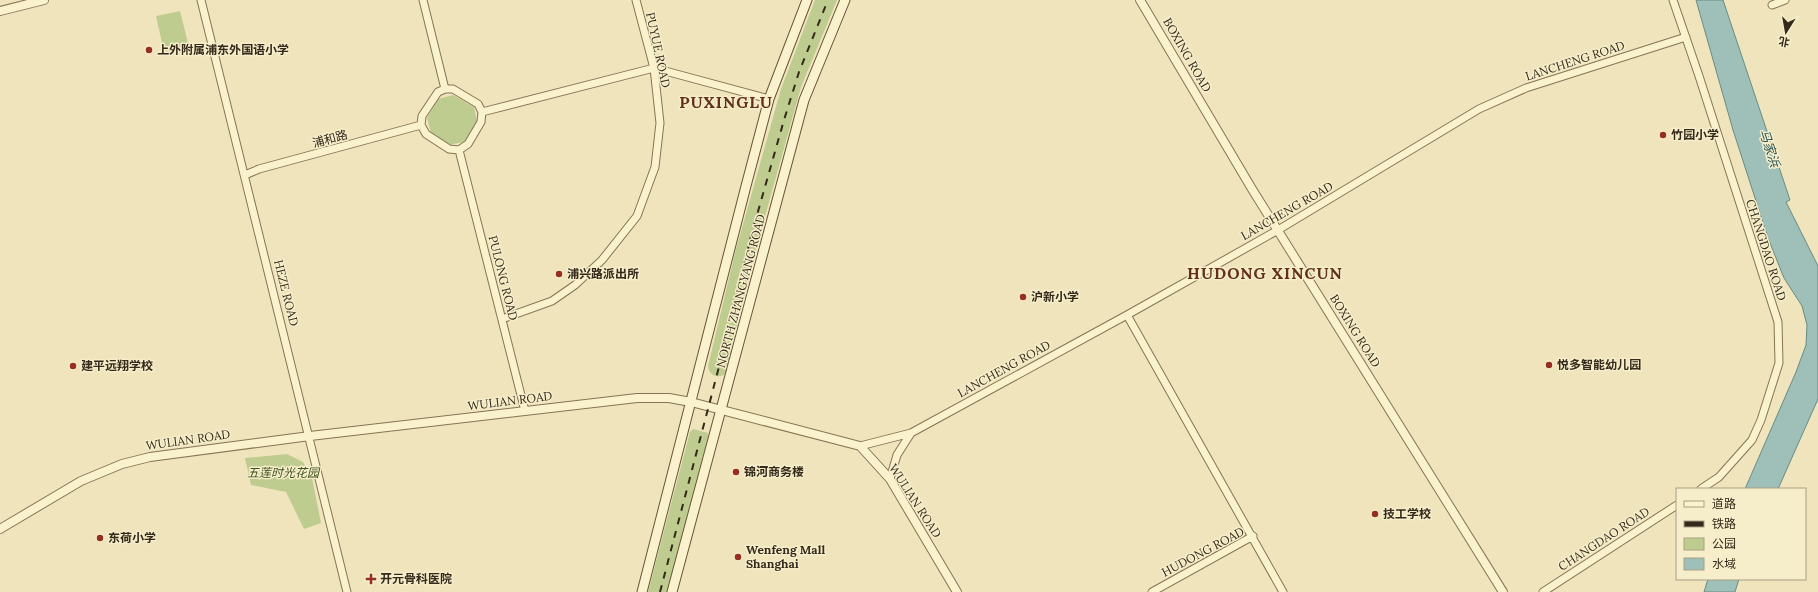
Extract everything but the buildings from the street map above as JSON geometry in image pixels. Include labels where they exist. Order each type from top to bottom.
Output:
[{"type":"main road","name":"NORTH ZHANGYANG ROAD","points":[[642,592],[769,100],[807,0]]},
{"type":"main road","name":"NORTH ZHANGYANG ROAD","points":[[672,592],[804,100],[845,0]]},
{"type":"street","points":[[0,12],[44,0]]},
{"type":"street","name":"HEZE ROAD","points":[[201,0],[310,436],[347,592]]},
{"type":"street","points":[[423,0],[445,90]]},
{"type":"street","name":"PUYUE ROAD","points":[[502,319],[552,301],[575,285],[602,260],[637,216],[655,167],[660,123],[654,68],[636,0]]},
{"type":"street","name":"BOXING ROAD","points":[[1140,0],[1252,189],[1503,592]]},
{"type":"street","name":"CHANGDAO ROAD","points":[[1673,0],[1778,322],[1779,364],[1762,420],[1752,440],[1719,477],[1702,488]]},
{"type":"street","points":[[1772,5],[1785,0]]},
{"type":"street","name":"LANCHENG ROAD","points":[[860,446],[911,433],[1127,315],[1278,230],[1480,109],[1526,88],[1686,37]]},
{"type":"street","points":[[482,112],[654,68],[769,100]]},
{"type":"street","points":[[453,89],[478,104],[482,112],[481,122],[468,144],[459,150],[449,149],[426,134],[421,125],[422,116],[438,92],[445,90],[453,89]]},
{"type":"street","name":"浦和路","points":[[245,175],[259,168],[421,125]]},
{"type":"street","name":"PULONG ROAD","points":[[459,150],[525,411]]},
{"type":"street","points":[[1127,315],[1253,536]]},
{"type":"street","name":"WULIAN ROAD","points":[[0,529],[68,487],[94,474],[122,464],[165,454],[637,398],[669,398],[691,402],[860,446],[890,479],[957,592]]},
{"type":"street","name":"LANCHENG ROAD","points":[[890,479],[897,455],[911,433]]},
{"type":"street","name":"CHANGDAO ROAD","points":[[1543,592],[1676,506]]},
{"type":"street","name":"HUDONG ROAD","points":[[1152,592],[1253,536],[1283,592]]},
{"type":"green space","points":[[815,0],[837,0],[801,87],[754,256],[727,369],[724,375],[716,376],[711,374],[708,366],[735,253],[781,89]]},
{"type":"green space","points":[[180,11],[190,51],[165,56],[156,16]]},
{"type":"green space","points":[[453,95],[474,107],[477,121],[464,142],[449,145],[431,133],[427,118],[438,99]]},
{"type":"green space","points":[[693,429],[708,433],[708,437],[667,592],[648,592],[690,432]]},
{"type":"green space","name":"五莲时光花园","points":[[287,454],[303,462],[312,478],[321,523],[304,529],[286,492],[251,485],[245,458]]},
{"type":"water","name":"马家浜","points":[[1696,0],[1723,0],[1790,200],[1786,202],[1818,266],[1818,399],[1778,488],[1745,488],[1796,372],[1806,345],[1807,325],[1802,306],[1784,278],[1768,238],[1733,130]]},
{"type":"water","points":[[1708,580],[1739,580],[1735,592],[1704,592]]},
{"type":"railway","points":[[660,592],[731,321],[751,236],[799,72],[828,0]]},
{"type":"place","name":"上外附属浦东外国语小学","points":[[149,50]]},
{"type":"place","name":"竹园小学","points":[[1663,135]]},
{"type":"place","name":"浦兴路派出所","points":[[559,274]]},
{"type":"place","name":"沪新小学","points":[[1023,297]]},
{"type":"place","name":"悦多智能幼儿园","points":[[1549,365]]},
{"type":"place","name":"建平远翔学校","points":[[73,366]]},
{"type":"place","name":"锦河商务楼","points":[[736,472]]},
{"type":"place","name":"技工学校","points":[[1375,514]]},
{"type":"place","name":"东荷小学","points":[[100,538]]},
{"type":"place","name":"Wenfeng Mall Shanghai","points":[[738,557]]},
{"type":"place","name":"开元骨科医院","points":[[371,579]]},
{"type":"district","name":"PUXINGLU","points":[[726,102]]},
{"type":"district","name":"HUDONG XINCUN","points":[[1265,273]]}]
